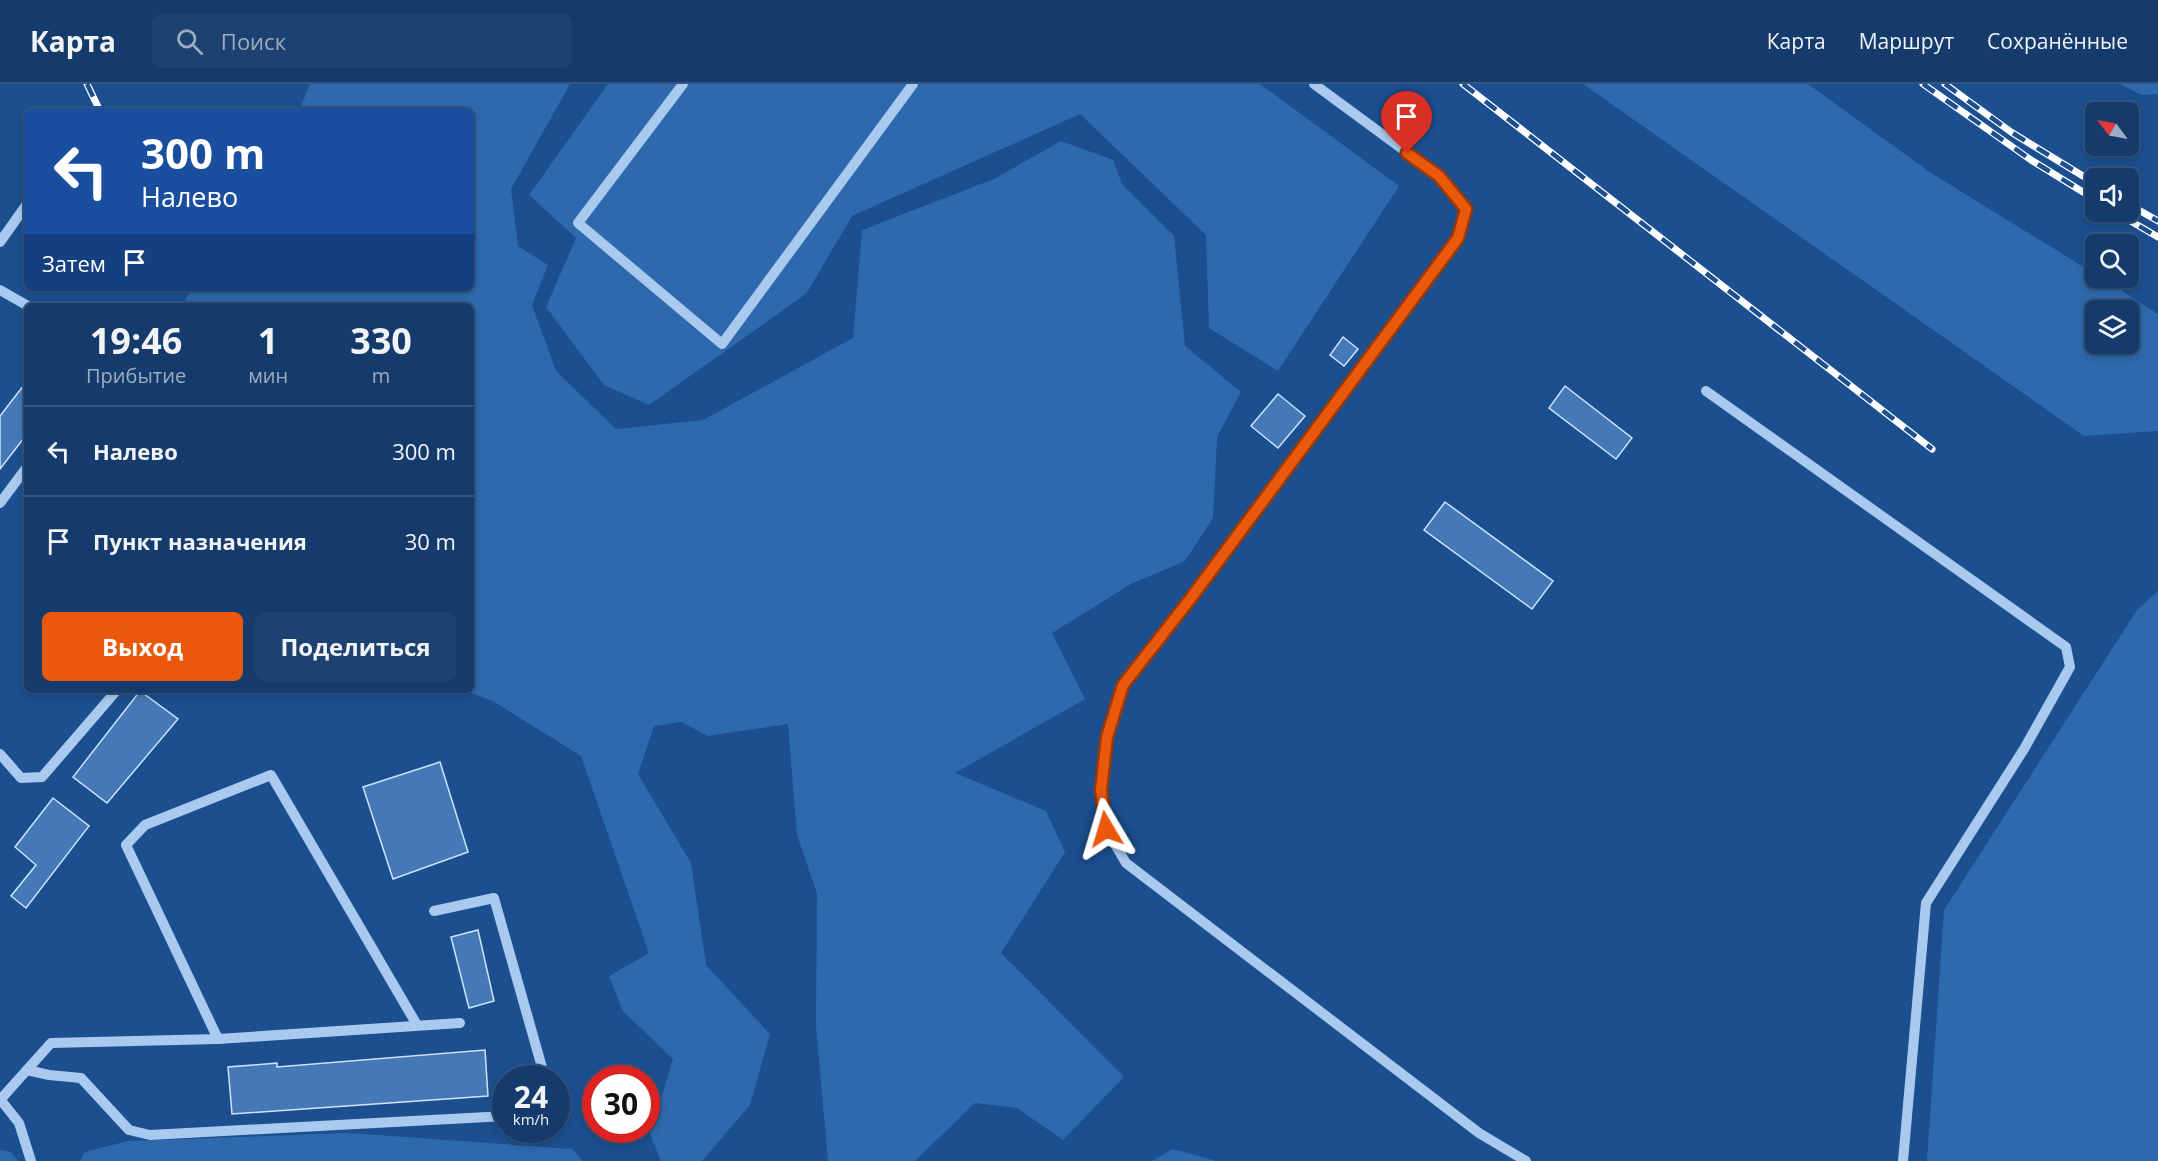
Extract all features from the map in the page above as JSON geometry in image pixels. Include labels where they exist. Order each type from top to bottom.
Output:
[{"type":"street","points":[[683,84],[578,223],[722,344],[913,84]]},
{"type":"street","points":[[1314,84],[1439,176],[1466,209],[1458,238],[1191,598],[1123,685],[1107,737],[1101,790],[1106,829],[1126,863],[1479,1133],[1526,1161]]},
{"type":"street","points":[[0,242],[24,208]]},
{"type":"street","points":[[0,290],[24,304]]},
{"type":"street","points":[[1706,391],[2066,646],[2070,667],[2024,749],[1926,903],[1903,1161]]},
{"type":"street","points":[[0,503],[24,471]]},
{"type":"street","points":[[0,754],[21,778],[42,777],[114,693]]},
{"type":"street","points":[[218,1039],[126,845],[145,825],[271,775],[417,1025]]},
{"type":"street","points":[[434,911],[494,898],[541,1065]]},
{"type":"street","points":[[31,1161],[19,1123],[0,1099],[51,1043],[218,1039],[460,1023]]},
{"type":"street","points":[[27,1070],[81,1078],[129,1130],[150,1135],[492,1117]]},
{"type":"shaded area","points":[[310,84],[570,84],[511,189],[518,246],[548,265],[532,305],[556,371],[616,429],[703,420],[853,338],[862,230],[994,179],[1061,141],[1113,160],[1122,184],[1174,236],[1185,346],[1241,392],[1217,437],[1213,518],[1185,561],[1131,584],[1052,633],[1085,699],[955,773],[1046,811],[1065,852],[1001,953],[1124,1077],[1063,1140],[1017,1108],[975,1103],[915,1161],[828,1161],[816,1026],[817,893],[797,835],[788,724],[708,736],[681,722],[654,726],[638,774],[691,863],[706,965],[770,1034],[750,1105],[702,1161],[661,1161],[654,1143],[660,1143],[660,1101],[673,1059],[623,1011],[609,976],[649,953],[581,756],[493,701],[471,693],[474,693],[474,303],[183,303],[191,291],[474,291],[474,108],[300,108]]},
{"type":"shaded area","points":[[608,84],[1260,84],[1399,186],[1278,371],[1209,328],[1206,235],[1080,114],[852,216],[806,294],[649,405],[604,385],[546,307],[576,238],[529,195]]},
{"type":"shaded area","points":[[1583,84],[1808,84],[1931,173],[2085,268],[2085,288],[2118,288],[2136,300],[2085,300],[2085,354],[2139,354],[2139,302],[2158,314],[2158,431],[2084,436]]},
{"type":"shaded area","points":[[2120,84],[2158,84],[2158,94],[2142,95]]},
{"type":"shaded area","points":[[2158,591],[2158,1161],[1927,1161],[1944,910],[2137,610]]},
{"type":"shaded area","points":[[350,1133],[572,1149],[583,1161],[80,1161],[85,1152],[128,1141]]},
{"type":"shaded area","points":[[1173,1149],[1216,1161],[1152,1161]]},
{"type":"shaded area","points":[[0,1150],[11,1152],[18,1161],[0,1161]]},
{"type":"building","points":[[1343,337],[1358,349],[1344,366],[1330,355]]},
{"type":"building","points":[[24,385],[24,438],[0,469],[0,416]]},
{"type":"building","points":[[1565,386],[1632,438],[1616,459],[1549,408]]},
{"type":"building","points":[[1278,394],[1305,416],[1278,448],[1251,426]]},
{"type":"building","points":[[1445,502],[1553,581],[1532,609],[1424,530]]},
{"type":"building","points":[[138,693],[143,693],[178,719],[107,803],[73,777]]},
{"type":"building","points":[[440,762],[468,852],[393,879],[363,787]]},
{"type":"building","points":[[53,798],[89,826],[26,908],[11,896],[36,865],[15,847]]},
{"type":"building","points":[[478,930],[494,1001],[469,1008],[451,937]]},
{"type":"building","points":[[485,1050],[488,1096],[232,1114],[228,1067],[277,1063],[277,1067]]},
{"type":"railway","points":[[87,84],[99,108]]},
{"type":"railway","points":[[1463,84],[1932,449]]},
{"type":"railway","points":[[1923,84],[2031,160],[2085,193]]},
{"type":"railway","points":[[1945,84],[2011,132],[2085,177]]},
{"type":"railway","points":[[2139,210],[2158,221]]},
{"type":"railway","points":[[2132,222],[2158,237]]},
{"type":"route","points":[[1106,829],[1101,790],[1107,737],[1123,685],[1191,598],[1458,238],[1466,209],[1439,176],[1407,153]]}]
